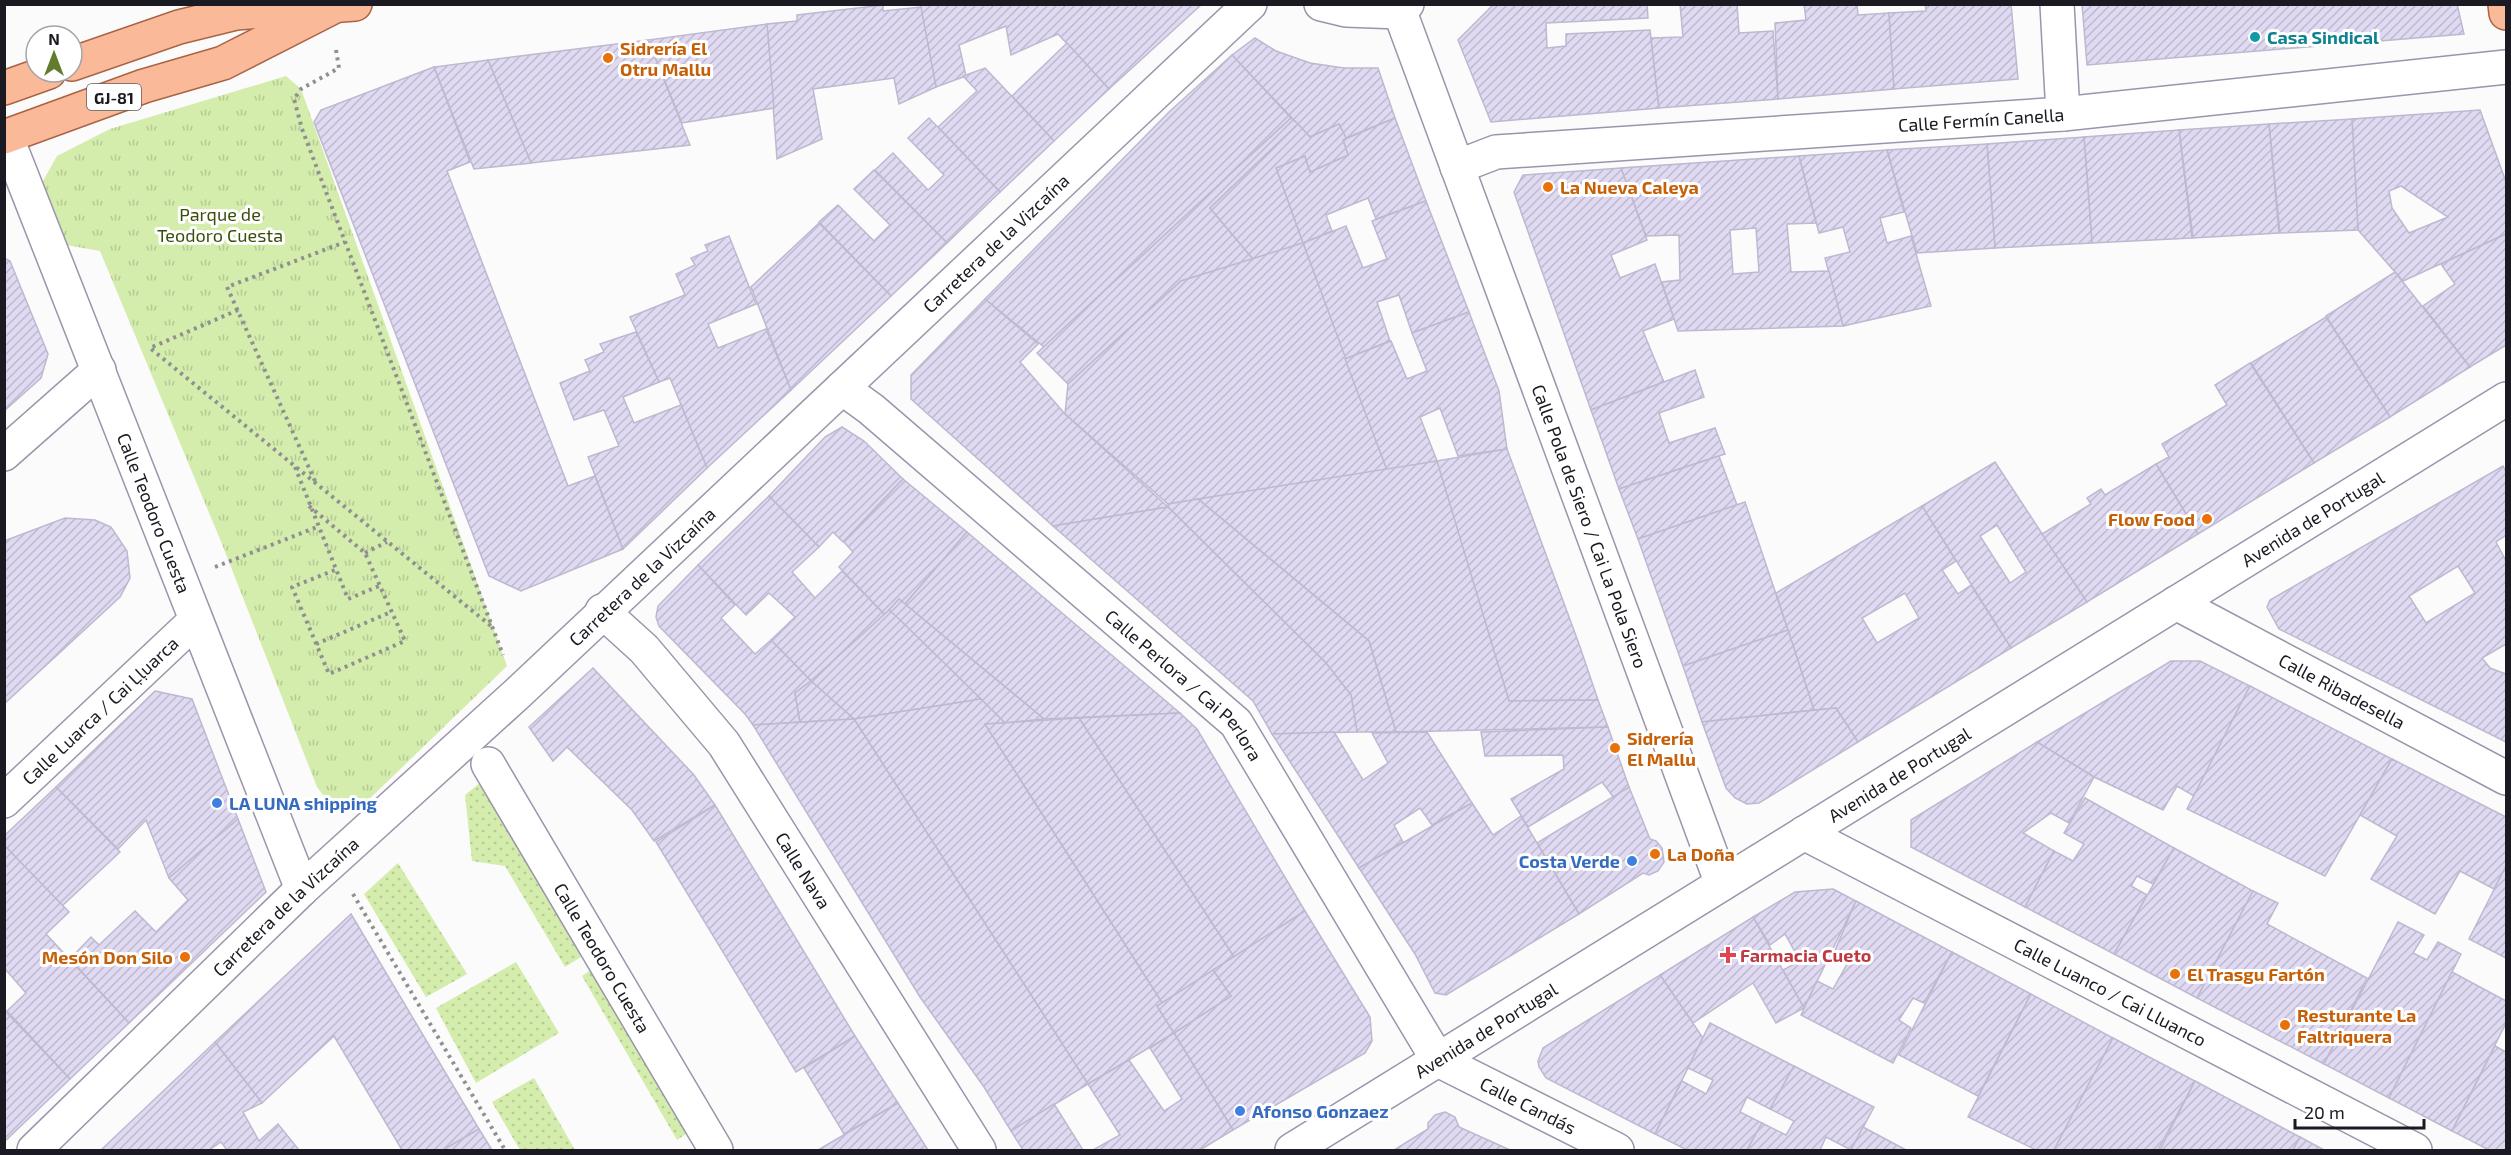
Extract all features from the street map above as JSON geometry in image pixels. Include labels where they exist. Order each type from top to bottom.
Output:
[{"type":"main road","points":[[2505,4],[2506,13]]},
{"type":"main road","name":"GJ-81","points":[[84,60],[178,27],[236,13],[343,6]]},
{"type":"main road","name":"GJ-81","points":[[5,136],[144,86],[223,63],[343,6]]},
{"type":"main road","points":[[4,88],[24,81]]},
{"type":"street","name":"Carretera de la Vizcaína","points":[[34,1150],[302,889],[518,693],[602,611],[1250,4]]},
{"type":"street","points":[[1321,4],[1346,10],[1404,8]]},
{"type":"street","points":[[2057,4],[2063,114]]},
{"type":"street","name":"Calle Pola de Siero / Cai La Pola Siero","points":[[1404,8],[1457,167],[1722,884]]},
{"type":"street","name":"Calle Fermín Canella","points":[[1457,167],[1496,152],[2063,114],[2506,67]]},
{"type":"street","name":"Calle Teodoro Cuesta","points":[[5,136],[302,889]]},
{"type":"street","points":[[4,454],[99,370]]},
{"type":"street","name":"Calle Perlora / Cai Perlora","points":[[842,388],[871,409],[1236,723],[1438,1060]]},
{"type":"street","name":"Avenida de Portugal","points":[[1292,1150],[2506,399]]},
{"type":"street","name":"Calle Ribadesella","points":[[2176,603],[2506,778]]},
{"type":"street","name":"Calle Nava","points":[[602,611],[644,649],[723,744],[979,1150]]},
{"type":"street","name":"Calle Luarca / Cai Ḷḷuarca","points":[[4,801],[196,620]]},
{"type":"street","name":"Calle Teodoro Cuesta","points":[[488,764],[716,1150]]},
{"type":"street","name":"Calle Luanco / Cai Lluanco","points":[[1804,833],[2415,1150]]},
{"type":"street","name":"Calle Candás","points":[[1438,1060],[1617,1150]]},
{"type":"path","points":[[301,89],[294,99],[302,129],[507,666],[498,679],[518,693]]},
{"type":"path","points":[[317,484],[226,287],[345,242]]},
{"type":"path","points":[[238,310],[150,348],[492,628]]},
{"type":"path","points":[[294,466],[348,599],[379,586]]},
{"type":"path","points":[[309,506],[365,553],[405,641],[329,674],[292,588],[335,570]]},
{"type":"path","points":[[181,580],[317,527]]},
{"type":"path","points":[[365,553],[387,542]]},
{"type":"path","points":[[316,644],[391,612]]},
{"type":"path","points":[[351,891],[506,1150]]},
{"type":"green space","name":"Parque de Teodoro Cuesta","points":[[286,76],[301,89],[507,666],[360,808],[352,809],[330,802],[317,787],[222,544],[100,251],[55,243],[39,188],[57,156],[110,129]]},
{"type":"green space","points":[[496,770],[600,945],[565,967],[505,866],[472,861],[465,795]]},
{"type":"green space","points":[[398,863],[467,974],[426,997],[364,894]]},
{"type":"green space","points":[[609,958],[706,1120],[677,1140],[582,976]]},
{"type":"green space","points":[[516,962],[559,1033],[476,1083],[436,1008]]},
{"type":"green space","points":[[534,1078],[575,1150],[520,1150],[492,1102]]},
{"type":"building","points":[[920,4],[1202,4],[1109,89],[1058,34],[1011,55],[1006,26],[959,45],[966,76],[936,87]]},
{"type":"building","points":[[1494,4],[1647,4],[1648,18],[1546,23],[1547,48],[1566,46],[1566,34],[1650,30],[1659,108],[1491,122],[1458,40]]},
{"type":"building","points":[[1680,4],[1737,4],[1739,33],[1773,31],[1778,99],[1659,108],[1651,38],[1683,37]]},
{"type":"building","points":[[1804,4],[1857,4],[1858,15],[1889,13],[1894,89],[1778,99],[1775,23],[1806,20]]},
{"type":"building","points":[[1925,4],[2011,4],[2018,79],[1894,89],[1889,13],[1926,11]]},
{"type":"building","name":"Casa Sindical","points":[[2082,4],[2457,4],[2464,34],[2087,65]]},
{"type":"building","points":[[883,5],[883,11],[921,7],[936,87],[899,104],[894,78],[813,89],[822,139],[777,159],[767,24],[797,21],[797,15]]},
{"type":"building","points":[[767,24],[774,108],[682,123],[648,40]]},
{"type":"building","points":[[1255,38],[1276,51],[1310,63],[1344,68],[1378,68],[1395,118],[1346,138],[1339,124],[1310,137],[1232,55]]},
{"type":"building","points":[[648,40],[690,145],[531,163],[488,60]]},
{"type":"building","points":[[1067,43],[1109,89],[1054,141],[1012,96]]},
{"type":"building","points":[[1232,55],[1291,118],[1044,347],[985,299],[1169,112]]},
{"type":"building","points":[[488,60],[531,163],[474,169],[434,67]]},
{"type":"building","points":[[434,67],[470,162],[447,171],[568,486],[595,476],[623,549],[521,591],[489,576],[314,122],[321,110]]},
{"type":"building","points":[[985,68],[1054,141],[1000,192],[938,127],[977,91],[963,76]]},
{"type":"building","points":[[2480,110],[2506,182],[2506,234],[2403,281],[2358,230],[2352,119]],"holes":[[[2401,186],[2448,217],[2409,233],[2392,208],[2389,191]]]},
{"type":"building","points":[[929,118],[1000,192],[947,243],[875,170],[893,153],[928,190],[944,175],[908,138]]},
{"type":"building","points":[[1291,118],[1298,124],[1210,208],[1253,259],[1181,281],[1068,384],[1037,353]]},
{"type":"building","points":[[1395,118],[1426,201],[1376,219],[1368,198],[1326,215],[1332,231],[1303,243],[1276,168],[1305,156],[1310,172],[1348,155],[1343,140]]},
{"type":"building","points":[[2352,119],[2358,230],[2280,233],[2269,124]]},
{"type":"building","points":[[1298,124],[1310,137],[1339,124],[1346,138],[1343,140],[1348,155],[1310,172],[1305,156],[1276,168],[1303,243],[1253,259],[1210,208]]},
{"type":"building","points":[[2269,124],[2279,233],[2193,238],[2179,130]]},
{"type":"building","points":[[2179,130],[2192,238],[2092,243],[2084,137]]},
{"type":"building","points":[[2084,137],[2092,243],[1995,248],[1987,144]]},
{"type":"building","points":[[1987,144],[1995,248],[1917,253],[1887,150]]},
{"type":"building","points":[[1887,150],[1904,212],[1880,218],[1887,243],[1911,236],[1931,306],[1843,326],[1825,258],[1850,252],[1843,227],[1819,233],[1799,156]]},
{"type":"building","points":[[1799,156],[1816,223],[1787,224],[1791,272],[1829,271],[1843,326],[1678,331],[1662,282],[1680,280],[1679,235],[1646,236],[1621,168]],"holes":[[[1756,228],[1759,272],[1733,274],[1730,230]]]},
{"type":"building","points":[[1621,168],[1647,240],[1611,255],[1620,278],[1655,264],[1674,319],[1643,331],[1664,382],[1591,410],[1514,192],[1523,175]]},
{"type":"building","points":[[874,170],[947,243],[891,296],[819,222],[838,205],[874,241],[890,225],[854,189]]},
{"type":"building","points":[[1426,201],[1469,312],[1412,333],[1399,295],[1377,302],[1390,341],[1345,359],[1303,243],[1346,226],[1363,268],[1387,259],[1372,221]]},
{"type":"building","points":[[819,223],[891,296],[791,390],[751,287]]},
{"type":"building","points":[[2506,234],[2506,345],[2470,367],[2423,306],[2455,284],[2441,264]]},
{"type":"building","points":[[729,236],[756,304],[708,324],[718,348],[766,329],[791,390],[707,468],[670,378],[659,382],[630,317],[685,295],[676,274],[695,265],[691,258],[708,251],[705,245]]},
{"type":"building","points":[[1303,243],[1387,470],[1168,504],[1065,414],[1068,384],[1181,281]]},
{"type":"building","points":[[4,258],[10,261],[48,354],[41,378],[4,411]]},
{"type":"building","points":[[2395,272],[2470,367],[2390,417],[2326,316]]},
{"type":"building","points":[[985,299],[1038,344],[1020,362],[1065,414],[1168,507],[1053,526],[911,399],[911,375]]},
{"type":"building","points":[[1469,312],[1499,391],[1507,449],[1458,456],[1440,408],[1420,417],[1437,461],[1387,470],[1345,359],[1391,341],[1407,379],[1427,371],[1412,333]]},
{"type":"building","points":[[2326,317],[2390,417],[2314,463],[2251,363]]},
{"type":"building","points":[[636,332],[659,382],[623,397],[634,423],[681,405],[707,468],[623,549],[588,457],[619,446],[604,410],[574,420],[560,383],[590,371],[585,360],[604,352],[600,344]]},
{"type":"building","points":[[2250,363],[2314,463],[2198,534],[2156,464],[2169,457],[2162,444],[2227,405],[2215,385]]},
{"type":"building","points":[[1695,370],[1704,397],[1659,413],[1669,443],[1715,428],[1725,454],[1619,489],[1591,410]]},
{"type":"building","points":[[842,427],[864,441],[903,479],[843,542],[833,532],[819,547],[769,496],[825,437]]},
{"type":"building","points":[[1507,449],[1598,700],[1509,701],[1436,461]]},
{"type":"building","points":[[1719,456],[1737,505],[1638,539],[1619,489]]},
{"type":"building","points":[[1437,461],[1509,701],[1598,700],[1608,727],[1396,732],[1369,641],[1198,499]]},
{"type":"building","points":[[1995,462],[2087,602],[2011,648],[1922,506]],"holes":[[[1997,525],[2026,572],[2010,583],[1980,536]]]},
{"type":"building","points":[[2156,464],[2198,534],[2087,602],[2042,534],[2091,504],[2087,498],[2101,489],[2105,495]]},
{"type":"building","points":[[2503,466],[2506,472],[2506,535],[2496,542],[2506,561],[2506,644],[2482,658],[2490,668],[2506,674],[2506,742],[2279,629],[2267,607],[2270,600]],"holes":[[[2458,566],[2475,593],[2426,623],[2409,596]]]},
{"type":"building","points":[[903,479],[967,532],[905,604],[899,599],[885,615],[839,567],[853,552],[844,542]]},
{"type":"building","points":[[769,496],[819,547],[792,572],[815,598],[842,571],[885,615],[811,681],[771,640],[795,617],[769,593],[746,615],[698,565]]},
{"type":"building","points":[[1198,499],[1369,641],[1396,732],[1357,732],[1351,695],[1326,663],[1168,507],[1168,504]]},
{"type":"building","points":[[1745,502],[1788,630],[1683,666],[1638,539]]},
{"type":"building","points":[[1922,506],[1956,561],[1942,570],[1958,594],[1971,585],[2011,648],[1858,742],[1836,708],[1814,710],[1776,593]],"holes":[[[1905,593],[1919,618],[1877,643],[1862,618]]]},
{"type":"building","points":[[1168,507],[1326,663],[1351,695],[1357,732],[1272,734],[1253,701],[1053,526]]},
{"type":"building","points":[[65,518],[95,520],[111,527],[127,551],[130,578],[120,597],[4,704],[4,541]]},
{"type":"building","points":[[967,532],[1180,713],[1044,719],[905,604]]},
{"type":"building","points":[[698,565],[735,605],[721,618],[755,654],[771,640],[811,681],[795,693],[800,722],[753,725],[659,626],[656,617],[658,606]]},
{"type":"building","points":[[899,599],[1044,719],[1005,723],[889,610]]},
{"type":"building","points":[[889,610],[981,699],[854,719],[811,681]]},
{"type":"building","points":[[1788,630],[1814,710],[1702,722],[1683,666]]},
{"type":"building","points":[[2171,661],[2200,661],[2250,686],[2194,796],[2177,786],[2163,810],[2094,777],[2037,742]]},
{"type":"building","points":[[593,668],[694,775],[715,805],[654,841],[632,810],[567,747],[553,761],[529,727]]},
{"type":"building","points":[[811,681],[854,719],[800,722],[795,693]]},
{"type":"building","points":[[2250,686],[2392,759],[2325,876],[2187,809]]},
{"type":"building","points":[[155,691],[192,699],[238,819],[169,878],[146,820],[118,849],[56,787]]},
{"type":"building","points":[[981,699],[1005,723],[985,724],[1163,1004],[1157,1006],[1174,1033],[1088,1084],[854,719]]},
{"type":"building","points":[[1836,708],[1858,742],[1759,803],[1747,804],[1735,798],[1726,788],[1702,722]]},
{"type":"building","points":[[1180,713],[1197,729],[1305,911],[1234,957],[1079,718]]},
{"type":"building","points":[[1079,718],[1234,957],[1163,1004],[985,724]]},
{"type":"building","points":[[854,719],[1088,1084],[1011,1131],[984,1087],[920,997],[753,725]]},
{"type":"building","points":[[1608,727],[1629,787],[1614,798],[1602,782],[1528,827],[1511,799],[1564,769],[1563,755],[1485,756],[1481,732]]},
{"type":"building","points":[[1334,732],[1363,780],[1388,763],[1372,733],[1427,732],[1472,803],[1432,825],[1420,808],[1394,825],[1403,842],[1359,868],[1272,734]]},
{"type":"building","points":[[2037,742],[2094,777],[2069,823],[2051,813],[2023,833],[2054,851],[2025,907],[1911,847],[1911,820]]},
{"type":"building","points":[[2392,759],[2506,817],[2506,866],[2494,889],[2460,871],[2435,914],[2371,879],[2397,836],[2360,815]]},
{"type":"building","points":[[56,787],[120,852],[62,906],[4,845],[4,836]]},
{"type":"building","points":[[1629,787],[1650,839],[1656,841],[1662,848],[1664,862],[1658,871],[1649,875],[1643,873],[1579,914],[1537,843]]},
{"type":"building","points":[[2085,798],[2174,848],[2153,884],[2137,876],[2131,886],[2147,895],[2114,954],[2025,907],[2054,851],[2073,861],[2084,844],[2064,833]]},
{"type":"building","points":[[1472,803],[1493,835],[1521,816],[1579,914],[1446,995],[1435,993],[1415,954],[1359,868]]},
{"type":"building","points":[[715,805],[855,1036],[796,1072],[656,842]]},
{"type":"building","points":[[238,819],[266,892],[129,1023],[70,959],[91,937],[99,945],[135,911],[156,932],[188,900],[169,878]]},
{"type":"building","points":[[4,845],[69,912],[46,934],[129,1023],[70,1079],[7,1011],[26,993],[6,970],[4,972]]},
{"type":"building","points":[[2174,848],[2253,891],[2197,998],[2114,954]]},
{"type":"building","points":[[2506,866],[2506,958],[2469,939]]},
{"type":"building","points":[[1833,889],[1856,901],[1804,1008],[1783,970],[1800,961],[1785,934],[1770,945],[1753,917],[1795,892]]},
{"type":"building","points":[[2253,891],[2278,903],[2267,924],[2367,978],[2324,1064],[2197,998]]},
{"type":"building","points":[[1856,901],[1952,952],[1924,1003],[1913,998],[1899,1020],[1911,1028],[1893,1063],[1801,1015],[1817,981],[1833,989],[1847,964],[1833,955]]},
{"type":"building","points":[[1305,911],[1370,1017],[1372,1041],[1365,1053],[1233,1130],[1174,1033],[1231,996],[1213,970]]},
{"type":"building","points":[[351,914],[479,1129],[443,1150],[402,1150],[334,1036],[262,1103],[215,1042]]},
{"type":"building","points":[[1753,917],[1804,1008],[1776,1023],[1753,983],[1693,1023],[1660,975]]},
{"type":"building","points":[[2398,922],[2424,935],[2413,953],[2427,960],[2438,942],[2461,954],[2389,1098],[2324,1064]]},
{"type":"building","points":[[1952,952],[2031,994],[1978,1096],[1899,1055]]},
{"type":"building","points":[[1213,970],[1231,996],[1174,1033],[1157,1006]]},
{"type":"building","points":[[2452,972],[2506,1001],[2506,1023],[2452,1131],[2389,1098]]},
{"type":"building","points":[[1660,975],[1703,1038],[1655,1134],[1546,1078],[1538,1061],[1543,1048]]},
{"type":"building","points":[[2031,994],[2113,1038],[2054,1150],[2036,1150],[1968,1117]]},
{"type":"building","points":[[6,1012],[70,1079],[4,1142],[4,1014]]},
{"type":"building","points":[[1710,1023],[1794,1066],[1770,1109],[1747,1097],[1740,1112],[1762,1123],[1747,1150],[1687,1150],[1655,1134],[1682,1081],[1706,1094],[1713,1080],[1688,1068]]},
{"type":"building","points":[[1174,1033],[1233,1130],[1200,1150],[1093,1150],[1120,1135],[1088,1084],[1129,1060],[1164,1111],[1182,1099],[1150,1048]]},
{"type":"building","points":[[855,1036],[898,1103],[844,1134],[804,1068]]},
{"type":"building","points":[[2113,1038],[2195,1081],[2158,1150],[2054,1150]]},
{"type":"building","points":[[215,1042],[262,1103],[243,1112],[259,1141],[278,1124],[299,1150],[227,1150],[221,1142],[209,1150],[101,1150]]},
{"type":"building","points":[[2495,1046],[2506,1052],[2506,1150],[2489,1150],[2452,1131]]},
{"type":"building","points":[[1794,1066],[1874,1107],[1851,1150],[1826,1137],[1820,1150],[1747,1150],[1762,1123],[1786,1135],[1794,1121],[1770,1109]]},
{"type":"building","points":[[2195,1081],[2300,1137],[2293,1150],[2160,1150]]},
{"type":"building","points":[[898,1103],[928,1150],[818,1150]]},
{"type":"building","points":[[1054,1104],[1083,1150],[1023,1150],[1011,1131]]},
{"type":"building","points":[[1445,1112],[1455,1117],[1459,1127],[1510,1150],[1394,1150],[1428,1129],[1428,1123],[1435,1115]]},
{"type":"building","points":[[1863,1127],[1906,1150],[1851,1150]]},
{"type":"building","points":[[479,1129],[492,1150],[443,1150]]},
{"type":"building","points":[[2300,1137],[2324,1150],[2293,1150]]},
{"type":"place","name":"Casa Sindical","points":[[2255,37]]},
{"type":"place","name":"Sidrería El Otru Mallu","points":[[608,58]]},
{"type":"place","name":"La Nueva Caleya","points":[[1548,187]]},
{"type":"place","name":"Flow Food","points":[[2207,519]]},
{"type":"place","name":"Sidrería El Mallu","points":[[1615,748]]},
{"type":"place","name":"LA LUNA shipping","points":[[217,803]]},
{"type":"place","name":"La Doña","points":[[1655,854]]},
{"type":"place","name":"Costa Verde","points":[[1632,861]]},
{"type":"place","name":"Farmacia Cueto","points":[[1728,955]]},
{"type":"place","name":"Mesón Don Silo","points":[[185,957]]},
{"type":"place","name":"El Trasgu Fartón","points":[[2175,974]]},
{"type":"place","name":"Resturante La Faltriquera","points":[[2285,1025]]},
{"type":"place","name":"Afonso Gonzaez","points":[[1240,1111]]}]
